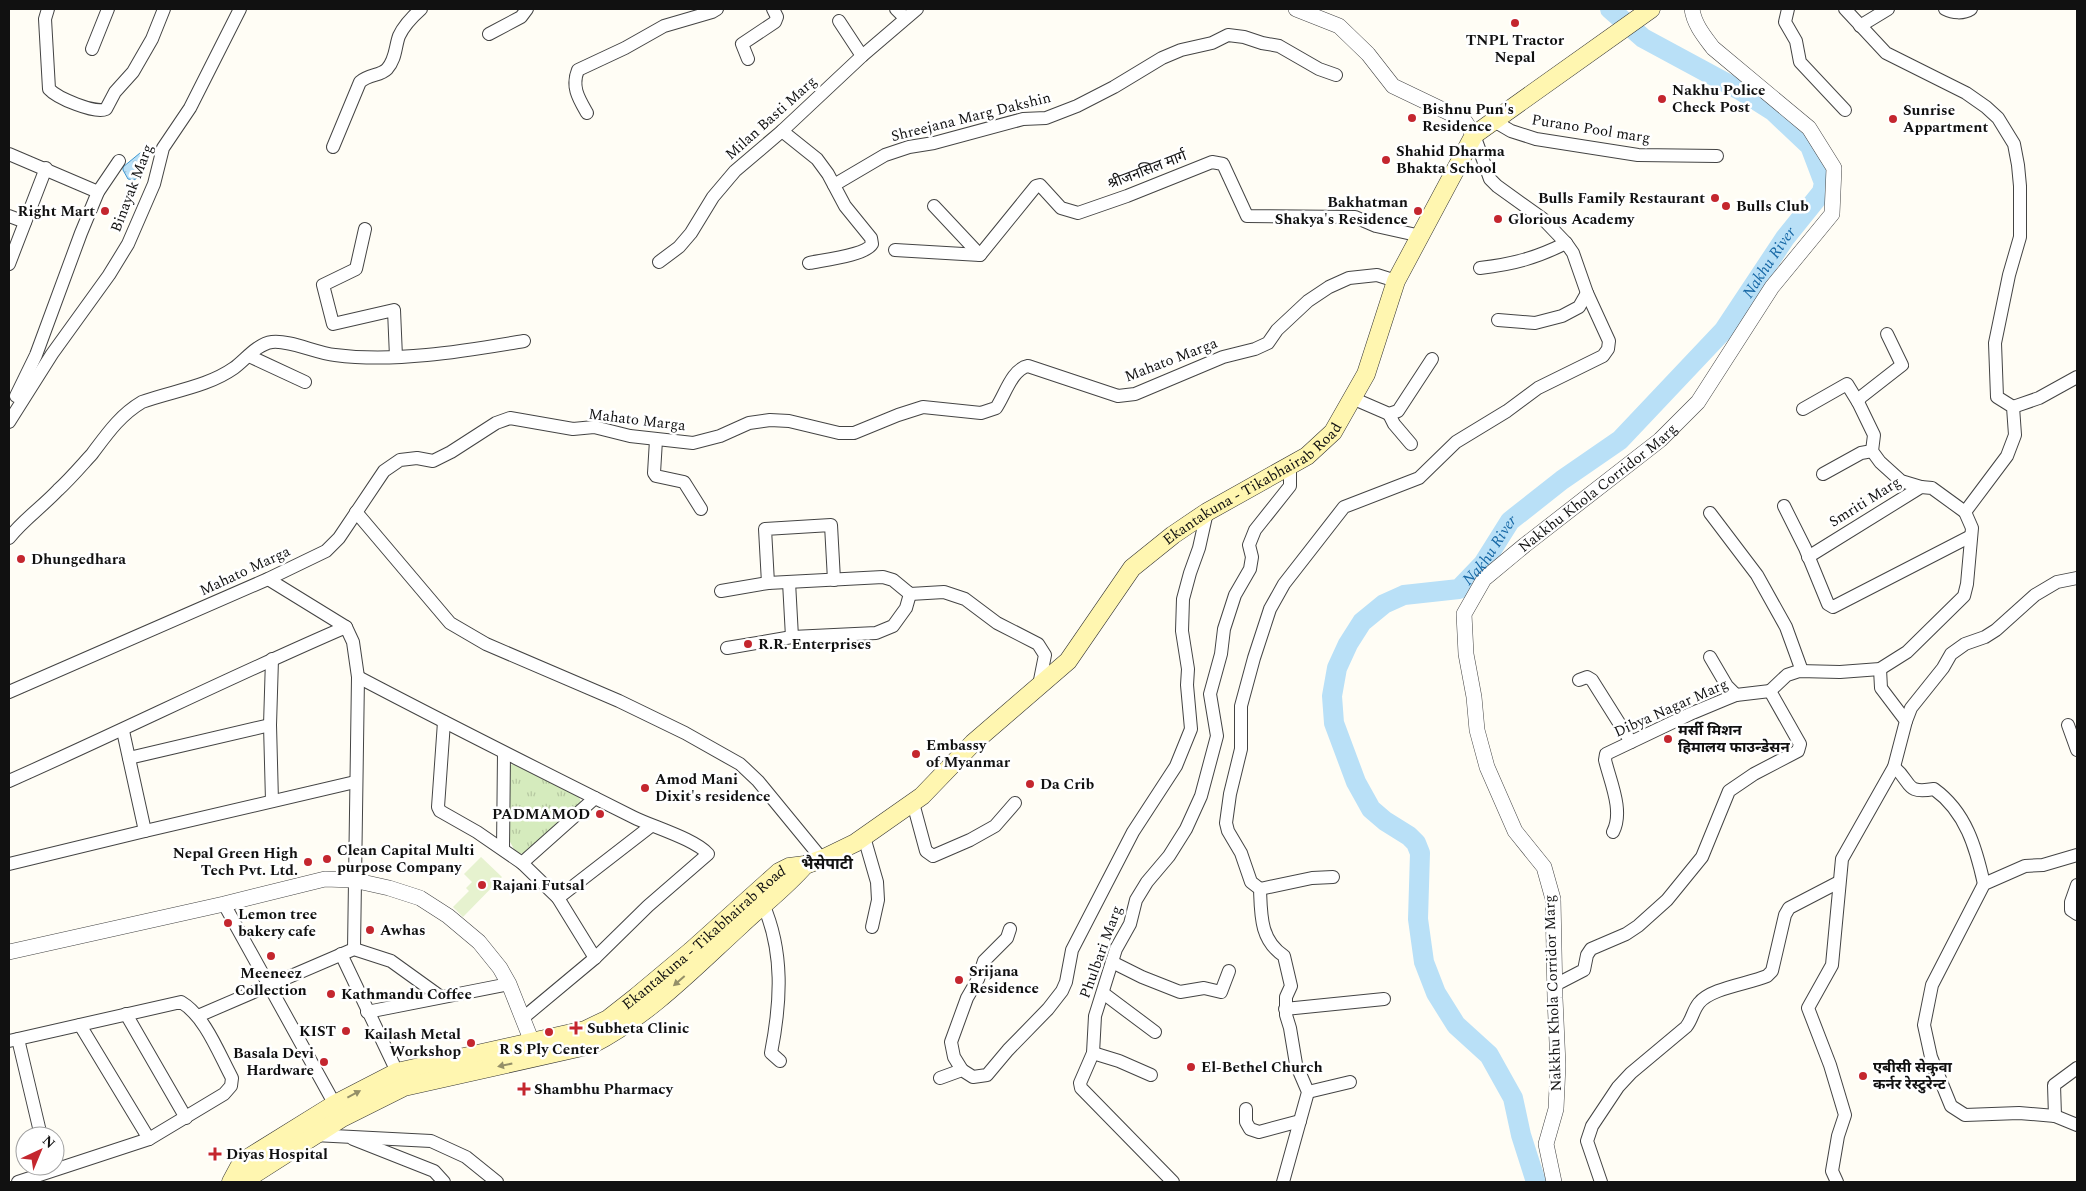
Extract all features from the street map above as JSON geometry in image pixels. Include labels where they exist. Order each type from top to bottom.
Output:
[{"type":"main road","name":"Ekantakuna - Tikabhairab Road","points":[[696,957],[779,872],[789,867],[805,865],[822,859],[864,837],[922,796],[973,743],[1039,684],[1068,661],[1132,568],[1173,535],[1207,512],[1306,456],[1333,432],[1366,374],[1396,281],[1474,135],[1651,9]]},
{"type":"main road","name":"Ekantakuna - Tikabhairab Road","points":[[231,1182],[239,1167],[248,1158],[310,1129],[340,1120],[400,1079],[535,1051],[608,1018],[696,957],[763,904],[805,865]]},
{"type":"main road","name":"Ekantakuna - Tikabhairab Road","points":[[242,1182],[310,1129]]},
{"type":"street","points":[[48,9],[45,19],[49,88],[59,97],[97,111],[106,108],[116,92],[133,72],[152,38],[164,9]]},
{"type":"street","points":[[92,49],[108,9]]},
{"type":"street","name":"Binayak Marg","points":[[9,422],[52,354],[109,275],[128,244],[154,184],[163,148],[190,108],[240,9]]},
{"type":"street","points":[[333,147],[360,82],[367,76],[381,73],[387,69],[395,55],[399,37],[410,18],[421,9]]},
{"type":"street","points":[[489,34],[521,17],[527,9]]},
{"type":"street","points":[[588,113],[574,86],[578,70],[625,48],[664,26],[717,9]]},
{"type":"street","points":[[748,59],[742,44],[775,22],[777,17],[773,9]]},
{"type":"street","points":[[896,9],[905,18]]},
{"type":"street","name":"Milan Basti Marg","points":[[659,262],[679,247],[691,233],[713,197],[735,171],[917,9]]},
{"type":"street","points":[[1283,1182],[1308,1092],[1296,1064],[1286,1009],[1286,998],[1291,986],[1289,972],[1284,956],[1274,949],[1262,928],[1260,889],[1252,882],[1241,853],[1228,831],[1226,823],[1230,794],[1241,749],[1241,706],[1270,609],[1284,584],[1344,507],[1418,478],[1456,442],[1507,411],[1538,388],[1602,356],[1608,348],[1608,341],[1587,293],[1573,253],[1543,219],[1490,179],[1474,135],[1464,120],[1393,86],[1368,54],[1339,26],[1296,9]]},
{"type":"street","name":"Nakkhu Khola Corridor Marg","points":[[1554,1182],[1546,1144],[1556,1109],[1558,1065],[1553,899],[1544,867],[1515,831],[1488,767],[1477,730],[1474,697],[1466,654],[1464,614],[1484,579],[1660,440],[1698,402],[1772,287],[1832,214],[1834,168],[1809,128],[1713,48],[1693,18],[1692,9]]},
{"type":"street","points":[[1788,9],[1785,22],[1796,41],[1800,62],[1845,110]]},
{"type":"street","points":[[1845,9],[1886,53],[1966,93],[1986,107],[1998,118],[2014,144],[2020,186],[2020,237],[2009,275],[1995,343],[1997,397],[2013,407]]},
{"type":"street","points":[[1860,26],[1888,9]]},
{"type":"street","points":[[1946,9],[1954,13],[1967,12],[1971,9]]},
{"type":"street","points":[[840,21],[862,56]]},
{"type":"street","name":"Shreejana Marg Dakshin","points":[[834,185],[885,156],[909,147],[934,143],[1023,119],[1046,118],[1077,106],[1114,87],[1162,58],[1181,50],[1212,43],[1228,35],[1279,46],[1319,69],[1336,75]]},
{"type":"street","name":"Purano Pool marg","points":[[1494,121],[1511,132],[1536,139],[1638,155],[1717,156]]},
{"type":"street","points":[[782,131],[817,159],[845,206],[871,238],[872,244],[870,248],[861,252],[809,263]]},
{"type":"street","points":[[9,154],[46,168],[98,192]]},
{"type":"street","points":[[9,408],[20,391],[36,355],[98,192],[119,161]]},
{"type":"street","name":"श्रीजनसिल मार्ग","points":[[980,255],[1036,186],[1040,185],[1061,208],[1078,214],[1212,162],[1223,164],[1247,216],[1355,217],[1376,226],[1421,236]]},
{"type":"street","points":[[9,264],[46,168]]},
{"type":"street","points":[[934,206],[980,255]]},
{"type":"street","points":[[9,216],[25,222]]},
{"type":"street","points":[[366,229],[356,268],[323,285],[333,324],[394,310],[396,357]]},
{"type":"street","points":[[1480,268],[1512,264],[1545,254],[1566,243]]},
{"type":"street","points":[[895,250],[980,255]]},
{"type":"street","name":"Mahato Marga","points":[[9,692],[268,580],[326,551],[339,538],[384,472],[400,460],[417,458],[433,460],[451,452],[496,422],[510,418],[573,429],[594,427],[630,436],[694,443],[720,436],[750,424],[770,420],[789,421],[839,433],[854,433],[898,414],[923,407],[981,413],[996,408],[1017,372],[1022,367],[1028,366],[1118,396],[1135,394],[1223,357],[1255,350],[1268,342],[1276,330],[1308,301],[1329,287],[1349,278],[1377,275],[1396,281]]},
{"type":"street","points":[[1498,320],[1535,323],[1562,316],[1579,307],[1587,293]]},
{"type":"street","points":[[1858,402],[1861,396],[1902,365],[1888,334]]},
{"type":"street","points":[[9,538],[90,456],[112,426],[132,407],[155,397],[206,383],[233,368],[263,345],[272,342],[335,355],[396,357],[474,350],[524,341]]},
{"type":"street","points":[[249,356],[305,382]]},
{"type":"street","points":[[1389,414],[1398,411],[1432,359]]},
{"type":"street","points":[[2013,407],[2039,398],[2077,377]]},
{"type":"street","points":[[1803,409],[1848,384],[1874,435],[1872,451],[1880,462],[1901,481],[1921,487]]},
{"type":"street","points":[[1352,398],[1389,414],[1394,424],[1411,444]]},
{"type":"street","points":[[1555,984],[1584,970],[1587,955],[1591,950],[1626,934],[1667,900],[1702,857],[1729,791],[1754,774],[1798,750],[1800,744],[1770,692],[1787,676],[1802,671],[1840,672],[1880,669],[1907,652],[1964,596],[1967,584],[1972,528],[1964,512],[2007,456],[2015,434],[2013,407]]},
{"type":"street","points":[[656,440],[654,473],[656,476],[684,482],[701,509]]},
{"type":"street","points":[[1823,474],[1861,454],[1872,451]]},
{"type":"street","name":"Phulbari Marg","points":[[1173,1182],[1081,1088],[1080,1083],[1093,1052],[1095,1016],[1116,949],[1130,924],[1136,900],[1146,882],[1169,856],[1186,829],[1201,796],[1217,736],[1210,694],[1221,654],[1224,629],[1235,595],[1250,569],[1252,557],[1249,545],[1255,530],[1290,486],[1290,465]]},
{"type":"street","name":"Smriti Marg","points":[[1808,557],[1921,487],[1932,488],[1964,512]]},
{"type":"street","points":[[1784,506],[1828,604],[1833,607],[1971,536]]},
{"type":"street","points":[[356,512],[450,623],[486,644],[644,713],[740,764],[758,781],[822,859]]},
{"type":"street","points":[[1010,929],[1007,938],[984,961],[950,1042],[954,1058],[962,1070],[973,1077],[987,1075],[1008,1050],[1057,1000],[1066,982],[1072,950],[1133,832],[1176,766],[1191,730],[1187,685],[1188,669],[1182,631],[1183,599],[1199,548],[1207,512]]},
{"type":"street","points":[[1710,513],[1757,575],[1786,627],[1802,671]]},
{"type":"street","points":[[768,584],[765,529],[831,525],[834,580]]},
{"type":"street","points":[[721,591],[789,582],[883,577],[893,580],[910,594],[944,592],[965,599],[997,623],[1038,644],[1045,655],[1039,684]]},
{"type":"street","points":[[1837,1182],[1832,1171],[1838,1136],[1845,1115],[1830,1065],[1808,1008],[1832,964],[1842,859],[1894,767],[1906,721],[1912,708],[1951,654],[1965,644],[1985,637],[1996,630],[2035,595],[2057,582],[2077,578]]},
{"type":"street","points":[[268,580],[346,627],[353,642],[358,677],[354,949]]},
{"type":"street","points":[[789,582],[792,637]]},
{"type":"street","points":[[727,648],[792,637],[876,633],[893,626],[906,608],[910,594]]},
{"type":"street","points":[[9,781],[272,659],[346,627]]},
{"type":"street","points":[[1710,657],[1727,686],[1736,695]]},
{"type":"street","points":[[272,659],[270,725],[272,801]]},
{"type":"street","points":[[1880,669],[1881,688],[1906,721]]},
{"type":"street","points":[[358,677],[504,753],[651,826],[702,847],[708,854],[648,906],[596,958],[523,1018]]},
{"type":"street","points":[[1579,680],[1587,677],[1592,680],[1631,742]]},
{"type":"street","name":"Dibya Nagar Marg","points":[[1613,832],[1617,824],[1618,811],[1604,760],[1606,754],[1690,714],[1736,695],[1770,692]]},
{"type":"street","points":[[444,722],[438,807],[440,811],[503,849],[522,863],[558,898],[596,958]]},
{"type":"street","points":[[129,758],[270,725]]},
{"type":"street","points":[[2068,725],[2077,750]]},
{"type":"street","points":[[122,730],[145,831]]},
{"type":"street","points":[[503,849],[504,753]]},
{"type":"street","points":[[1894,767],[1902,774],[1911,788],[1916,791],[1934,789],[1944,796],[1967,825],[1984,884]]},
{"type":"street","points":[[9,864],[356,782]]},
{"type":"street","points":[[522,863],[595,798]]},
{"type":"street","points":[[913,803],[926,852],[933,856],[970,840],[995,826],[1015,803]]},
{"type":"street","points":[[558,898],[651,826]]},
{"type":"street","points":[[864,837],[877,882],[878,900],[872,927]]},
{"type":"street","points":[[2077,855],[2043,865],[2024,866],[1984,884],[1932,985],[1924,1024],[1930,1056],[1951,1106],[1965,1115],[2019,1113],[2054,1116],[2077,1125]]},
{"type":"street","points":[[1260,889],[1312,878],[1333,877]]},
{"type":"street","points":[[9,952],[224,904],[325,879],[354,880],[420,898],[448,916],[479,942],[500,968],[523,1018],[535,1051]]},
{"type":"street","points":[[1601,1182],[1587,1141],[1592,1126],[1618,1087],[1631,1073],[1686,1028],[1691,1021],[1696,1006],[1706,996],[1768,976],[1772,971],[1785,915],[1789,908],[1839,882]]},
{"type":"street","points":[[2077,885],[2070,902],[2071,910],[2077,914]]},
{"type":"street","points":[[224,904],[340,1120],[434,1171],[444,1182]]},
{"type":"street","points":[[763,904],[777,945],[780,996],[771,1053],[780,1061]]},
{"type":"street","points":[[198,1016],[354,949],[391,961],[441,997]]},
{"type":"street","points":[[341,954],[400,1079]]},
{"type":"street","points":[[1112,962],[1142,978],[1180,992],[1204,988],[1221,992],[1229,971]]},
{"type":"street","points":[[367,1012],[508,984]]},
{"type":"street","points":[[1103,993],[1155,1032]]},
{"type":"street","points":[[1286,1009],[1384,999]]},
{"type":"street","points":[[38,1126],[13,1040],[181,1002],[190,1007],[198,1016],[232,1078],[231,1086],[224,1094],[149,1139],[65,1164]]},
{"type":"street","points":[[126,1014],[186,1118]]},
{"type":"street","points":[[80,1025],[149,1139]]},
{"type":"street","points":[[1093,1052],[1119,1061],[1151,1076]]},
{"type":"street","points":[[2054,1116],[2054,1085],[2077,1068]]},
{"type":"street","points":[[940,1078],[962,1070]]},
{"type":"street","points":[[1308,1092],[1350,1082]]},
{"type":"street","points":[[1246,1109],[1246,1122],[1250,1129],[1259,1132],[1300,1121]]},
{"type":"street","points":[[310,1129],[340,1120],[432,1141],[466,1157],[497,1182]]},
{"type":"street","points":[[18,1182],[32,1176]]},
{"type":"green space","points":[[513,764],[579,797],[581,802],[525,854],[516,853],[508,838],[508,766]]},
{"type":"green space","name":"Rajani Futsal","points":[[481,857],[502,877],[463,917],[453,907],[469,891],[466,888],[472,882],[464,874]]},
{"type":"water","points":[[140,153],[143,153],[146,158],[142,175],[134,180],[128,179],[123,167]]},
{"type":"waterway","name":"Nakhu River","points":[[1536,1182],[1521,1135],[1513,1098],[1489,1055],[1456,1025],[1436,993],[1424,962],[1418,919],[1420,853],[1416,843],[1371,809],[1356,782],[1334,723],[1332,696],[1337,668],[1348,644],[1362,622],[1384,604],[1404,595],[1459,589],[1483,564],[1510,521],[1562,480],[1620,440],[1724,330],[1785,238],[1822,192],[1824,183],[1810,146],[1773,111],[1743,92],[1643,38],[1610,9]]},
{"type":"place","name":"TNPL Tractor Nepal","points":[[1515,23]]},
{"type":"place","name":"Nakhu Police Check Post","points":[[1662,99]]},
{"type":"place","name":"Bishnu Pun's Residence","points":[[1412,118]]},
{"type":"place","name":"Sunrise Appartment","points":[[1893,119]]},
{"type":"place","name":"Shahid Dharma Bhakta School","points":[[1386,160]]},
{"type":"place","name":"Bulls Family Restaurant","points":[[1715,198]]},
{"type":"place","name":"Bulls Club","points":[[1726,206]]},
{"type":"place","name":"Right Mart","points":[[105,211]]},
{"type":"place","name":"Bakhatman Shakya's Residence","points":[[1418,211]]},
{"type":"place","name":"Glorious Academy","points":[[1498,219]]},
{"type":"place","name":"Dhungedhara","points":[[21,559]]},
{"type":"place","name":"R.R. Enterprises","points":[[748,644]]},
{"type":"place","name":"मर्सी मिशन हिमालय फाउन्डेसन","points":[[1668,739]]},
{"type":"place","name":"Embassy of Myanmar","points":[[916,754]]},
{"type":"place","name":"Da Crib","points":[[1030,784]]},
{"type":"place","name":"Amod Mani Dixit's residence","points":[[645,788]]},
{"type":"place","name":"PADMAMOD","points":[[600,814]]},
{"type":"place","name":"Clean Capital Multi purpose Company","points":[[327,859]]},
{"type":"place","name":"Nepal Green High Tech Pvt. Ltd.","points":[[308,862]]},
{"type":"place","name":"Rajani Futsal","points":[[482,885]]},
{"type":"place","name":"Lemon tree bakery cafe","points":[[228,923]]},
{"type":"place","name":"Awhas","points":[[370,930]]},
{"type":"place","name":"Meeneez Collection","points":[[271,956]]},
{"type":"place","name":"Srijana Residence","points":[[959,980]]},
{"type":"place","name":"Kathmandu Coffee","points":[[331,994]]},
{"type":"place","name":"Subheta Clinic","points":[[576,1028]]},
{"type":"place","name":"KIST","points":[[346,1031]]},
{"type":"place","name":"R S Ply Center","points":[[549,1032]]},
{"type":"place","name":"Kailash Metal Workshop","points":[[471,1043]]},
{"type":"place","name":"Basala Devi Hardware","points":[[324,1062]]},
{"type":"place","name":"El-Bethel Church","points":[[1191,1067]]},
{"type":"place","name":"एबीसी सेकुवा कर्नर रेस्टुरेन्ट","points":[[1863,1076]]},
{"type":"place","name":"Shambhu Pharmacy","points":[[524,1089]]},
{"type":"place","name":"Diyas Hospital","points":[[215,1154]]},
{"type":"district","name":"भैसेपाटी","points":[[827,864]]}]
